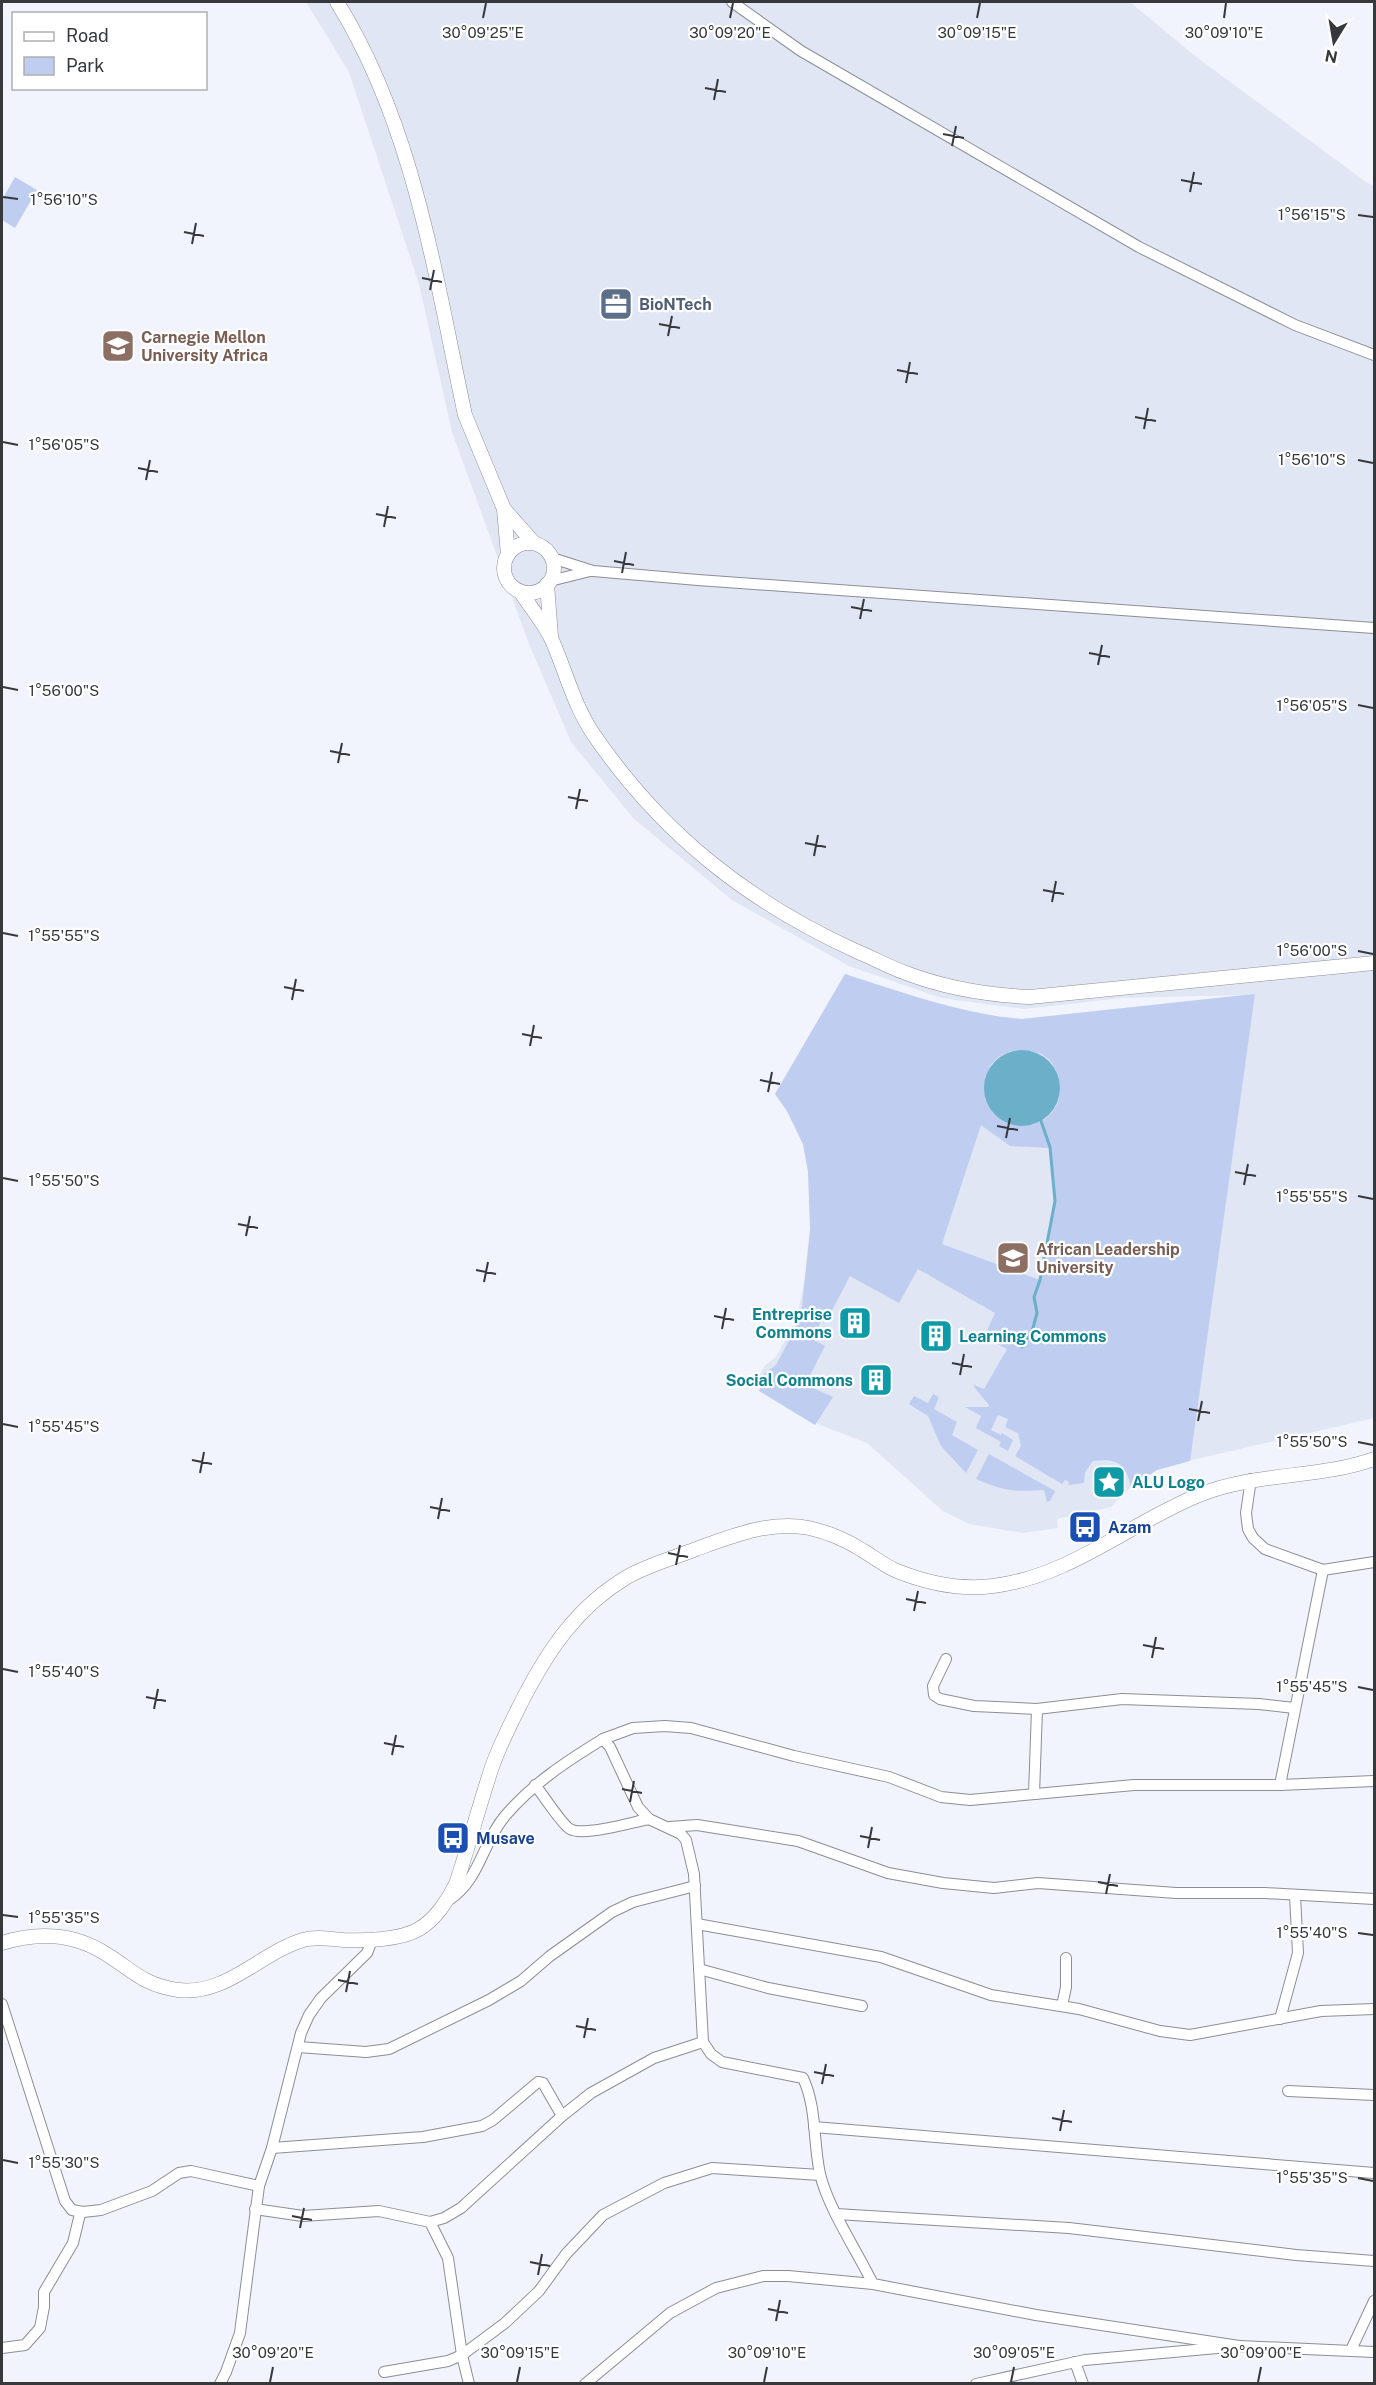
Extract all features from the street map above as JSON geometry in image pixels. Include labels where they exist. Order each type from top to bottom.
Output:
[{"type":"main road","points":[[337,2],[372,66],[402,147],[431,252],[465,415],[504,509],[507,555],[504,572],[513,586],[520,591],[551,639],[573,694],[592,733],[628,782],[663,821],[701,856],[784,915],[906,973],[946,986],[1030,997],[1374,963]]},
{"type":"main road","points":[[504,509],[534,543],[542,546],[552,558],[554,574],[549,583],[537,591],[520,591]]},
{"type":"main road","points":[[507,555],[519,545],[534,543]]},
{"type":"main road","points":[[549,583],[551,639]]},
{"type":"main road","points":[[2,1943],[34,1935],[64,1937],[105,1953],[148,1983],[180,1990],[196,1990],[218,1985],[263,1957],[306,1939],[372,1940],[409,1934],[419,1929],[430,1921],[447,1901],[463,1864],[493,1765],[538,1669],[556,1641],[602,1594],[629,1576],[718,1541],[756,1529],[804,1527],[825,1532],[859,1548],[895,1570],[925,1580],[958,1587],[993,1586],[1031,1579],[1072,1561],[1199,1495],[1251,1479],[1317,1472],[1374,1459]]},
{"type":"street","points":[[732,2],[801,51],[1139,247],[1294,325],[1374,355]]},
{"type":"street","points":[[552,558],[593,570],[830,590],[1374,628]]},
{"type":"street","points":[[549,583],[593,570]]},
{"type":"street","points":[[1251,1479],[1246,1513],[1248,1529],[1253,1538],[1264,1548],[1323,1570],[1374,1562]]},
{"type":"street","points":[[1280,1785],[1323,1570]]},
{"type":"street","points":[[946,1659],[933,1686],[934,1695],[940,1699],[974,1706],[1037,1709],[1131,1699],[1259,1704],[1294,1708]]},
{"type":"street","points":[[1034,1794],[1037,1709]]},
{"type":"street","points":[[447,1901],[461,1891],[473,1876],[499,1824],[535,1785],[562,1763],[603,1739],[633,1728],[665,1726],[691,1728],[794,1756],[889,1778],[941,1797],[970,1800],[1134,1785],[1280,1785],[1374,1781]]},
{"type":"street","points":[[603,1739],[610,1747],[638,1807],[649,1819],[681,1834],[686,1840],[695,1886],[702,2042],[711,2054],[722,2062],[803,2078],[811,2094],[820,2175],[836,2214],[873,2284]]},
{"type":"street","points":[[535,1785],[569,1829],[591,1830],[649,1819]]},
{"type":"street","points":[[668,1827],[697,1825],[798,1841],[888,1873],[943,1883],[994,1888],[1038,1883],[1176,1893],[1265,1893],[1374,1899]]},
{"type":"street","points":[[298,2047],[366,2052],[389,2049],[469,2011],[513,1986],[591,1924],[612,1912],[633,1902],[695,1886]]},
{"type":"street","points":[[1280,2019],[1298,1953],[1295,1896]]},
{"type":"street","points":[[697,1924],[881,1957],[991,1995],[1062,2006],[1118,2018],[1160,2031],[1190,2034],[1321,2011],[1374,2009]]},
{"type":"street","points":[[220,2384],[240,2333],[259,2186],[272,2148],[301,2033],[309,2015],[321,1998],[367,1953],[372,1940]]},
{"type":"street","points":[[1062,2006],[1066,1987],[1066,1958]]},
{"type":"street","points":[[699,1969],[768,1988],[862,2006]]},
{"type":"street","points":[[2,2004],[65,2201],[72,2210],[83,2212],[121,2205],[152,2192],[179,2173],[191,2171],[259,2186]]},
{"type":"street","points":[[255,2209],[303,2216],[379,2211],[430,2222],[444,2218],[461,2208],[562,2116],[591,2093],[654,2058],[702,2042]]},
{"type":"street","points":[[272,2148],[423,2137],[473,2128],[493,2120],[538,2082],[543,2083],[562,2116]]},
{"type":"street","points":[[1288,2091],[1374,2095]]},
{"type":"street","points":[[814,2127],[1374,2173]]},
{"type":"street","points":[[384,2372],[448,2361],[462,2355],[505,2323],[539,2291],[566,2254],[603,2215],[664,2183],[712,2169],[820,2175]]},
{"type":"street","points":[[2,2348],[25,2345],[40,2328],[44,2292],[73,2243],[80,2214],[83,2212]]},
{"type":"street","points":[[836,2214],[1057,2227],[1374,2261]]},
{"type":"street","points":[[430,2222],[448,2258],[462,2355],[469,2384]]},
{"type":"street","points":[[585,2384],[670,2313],[716,2288],[763,2276],[788,2276],[873,2284],[1036,2315],[1239,2346],[1374,2352]]},
{"type":"street","points":[[1351,2350],[1374,2301]]},
{"type":"street","points":[[975,2384],[1075,2362],[1239,2346]]},
{"type":"street","points":[[1075,2362],[1083,2384]]},
{"type":"shaded area","points":[[306,2],[1130,2],[1195,56],[1374,186],[1374,1418],[1175,1464],[1157,1470],[1136,1482],[1111,1507],[1057,1519],[1058,1528],[1023,1533],[969,1524],[943,1511],[867,1443],[820,1425],[755,1384],[765,1365],[775,1358],[792,1327],[799,1307],[811,1245],[808,1171],[803,1144],[787,1111],[775,1094],[845,974],[925,1000],[991,1016],[1022,1019],[1242,995],[1122,998],[1024,1009],[941,998],[849,966],[732,900],[634,819],[571,742],[529,644],[452,432],[419,284],[349,72]]},
{"type":"shaded area","points":[[1030,1050],[1043,1056],[1054,1067],[1060,1080],[1058,1103],[1043,1120],[1030,1126],[1014,1126],[1001,1120],[986,1103],[984,1080],[990,1067],[1007,1052]]},
{"type":"green space","points":[[15,177],[37,190],[15,228],[2,220],[2,200]]},
{"type":"green space","name":"African Leadership University","points":[[845,974],[955,1008],[1022,1019],[1255,994],[1190,1461],[1157,1470],[1131,1487],[1126,1472],[1119,1464],[1108,1460],[1093,1461],[1085,1472],[1084,1483],[1068,1485],[1069,1482],[1065,1480],[1062,1484],[1015,1456],[1021,1446],[1018,1433],[1005,1427],[1008,1419],[998,1415],[991,1430],[1001,1435],[1002,1433],[1013,1440],[1008,1451],[999,1446],[1001,1442],[976,1428],[981,1416],[965,1407],[988,1407],[989,1405],[974,1385],[984,1389],[1007,1349],[984,1337],[995,1313],[918,1269],[899,1303],[850,1276],[830,1314],[826,1312],[812,1339],[825,1346],[807,1381],[814,1384],[813,1388],[833,1397],[815,1425],[759,1391],[764,1374],[776,1365],[795,1329],[802,1307],[810,1229],[808,1171],[803,1144],[787,1111],[775,1094]],"holes":[[[1011,1051],[1032,1051],[1043,1055],[1055,1068],[1058,1077],[1060,1086],[1057,1104],[1049,1116],[1033,1125],[989,1067],[998,1057]],[[981,1125],[1010,1146],[1050,1148],[1055,1201],[1040,1280],[942,1244]]]},
{"type":"green space","points":[[933,1394],[939,1397],[934,1409],[957,1422],[952,1435],[978,1450],[966,1473],[941,1446],[928,1416],[909,1404],[914,1396],[928,1403]]},
{"type":"green space","points":[[989,1454],[1055,1491],[1050,1501],[1047,1502],[1044,1490],[1009,1490],[976,1479]]},
{"type":"green space","points":[[1107,1468],[1116,1472],[1120,1481],[1116,1490],[1107,1494],[1098,1490],[1094,1481],[1098,1472]]},
{"type":"waterway","points":[[1022,1347],[1033,1328],[1037,1313],[1034,1297],[1040,1280],[1055,1201],[1050,1147],[1041,1121]]},
{"type":"place","name":"BioNTech","points":[[616,304]]},
{"type":"place","name":"Carnegie Mellon University Africa","points":[[118,346]]},
{"type":"place","name":"African Leadership University","points":[[1013,1258]]},
{"type":"place","name":"Entreprise Commons","points":[[855,1323]]},
{"type":"place","name":"Learning Commons","points":[[936,1336]]},
{"type":"place","name":"Social Commons","points":[[876,1380]]},
{"type":"place","name":"ALU Logo","points":[[1109,1482]]},
{"type":"place","name":"Azam","points":[[1085,1527]]},
{"type":"place","name":"Musave","points":[[453,1838]]}]
